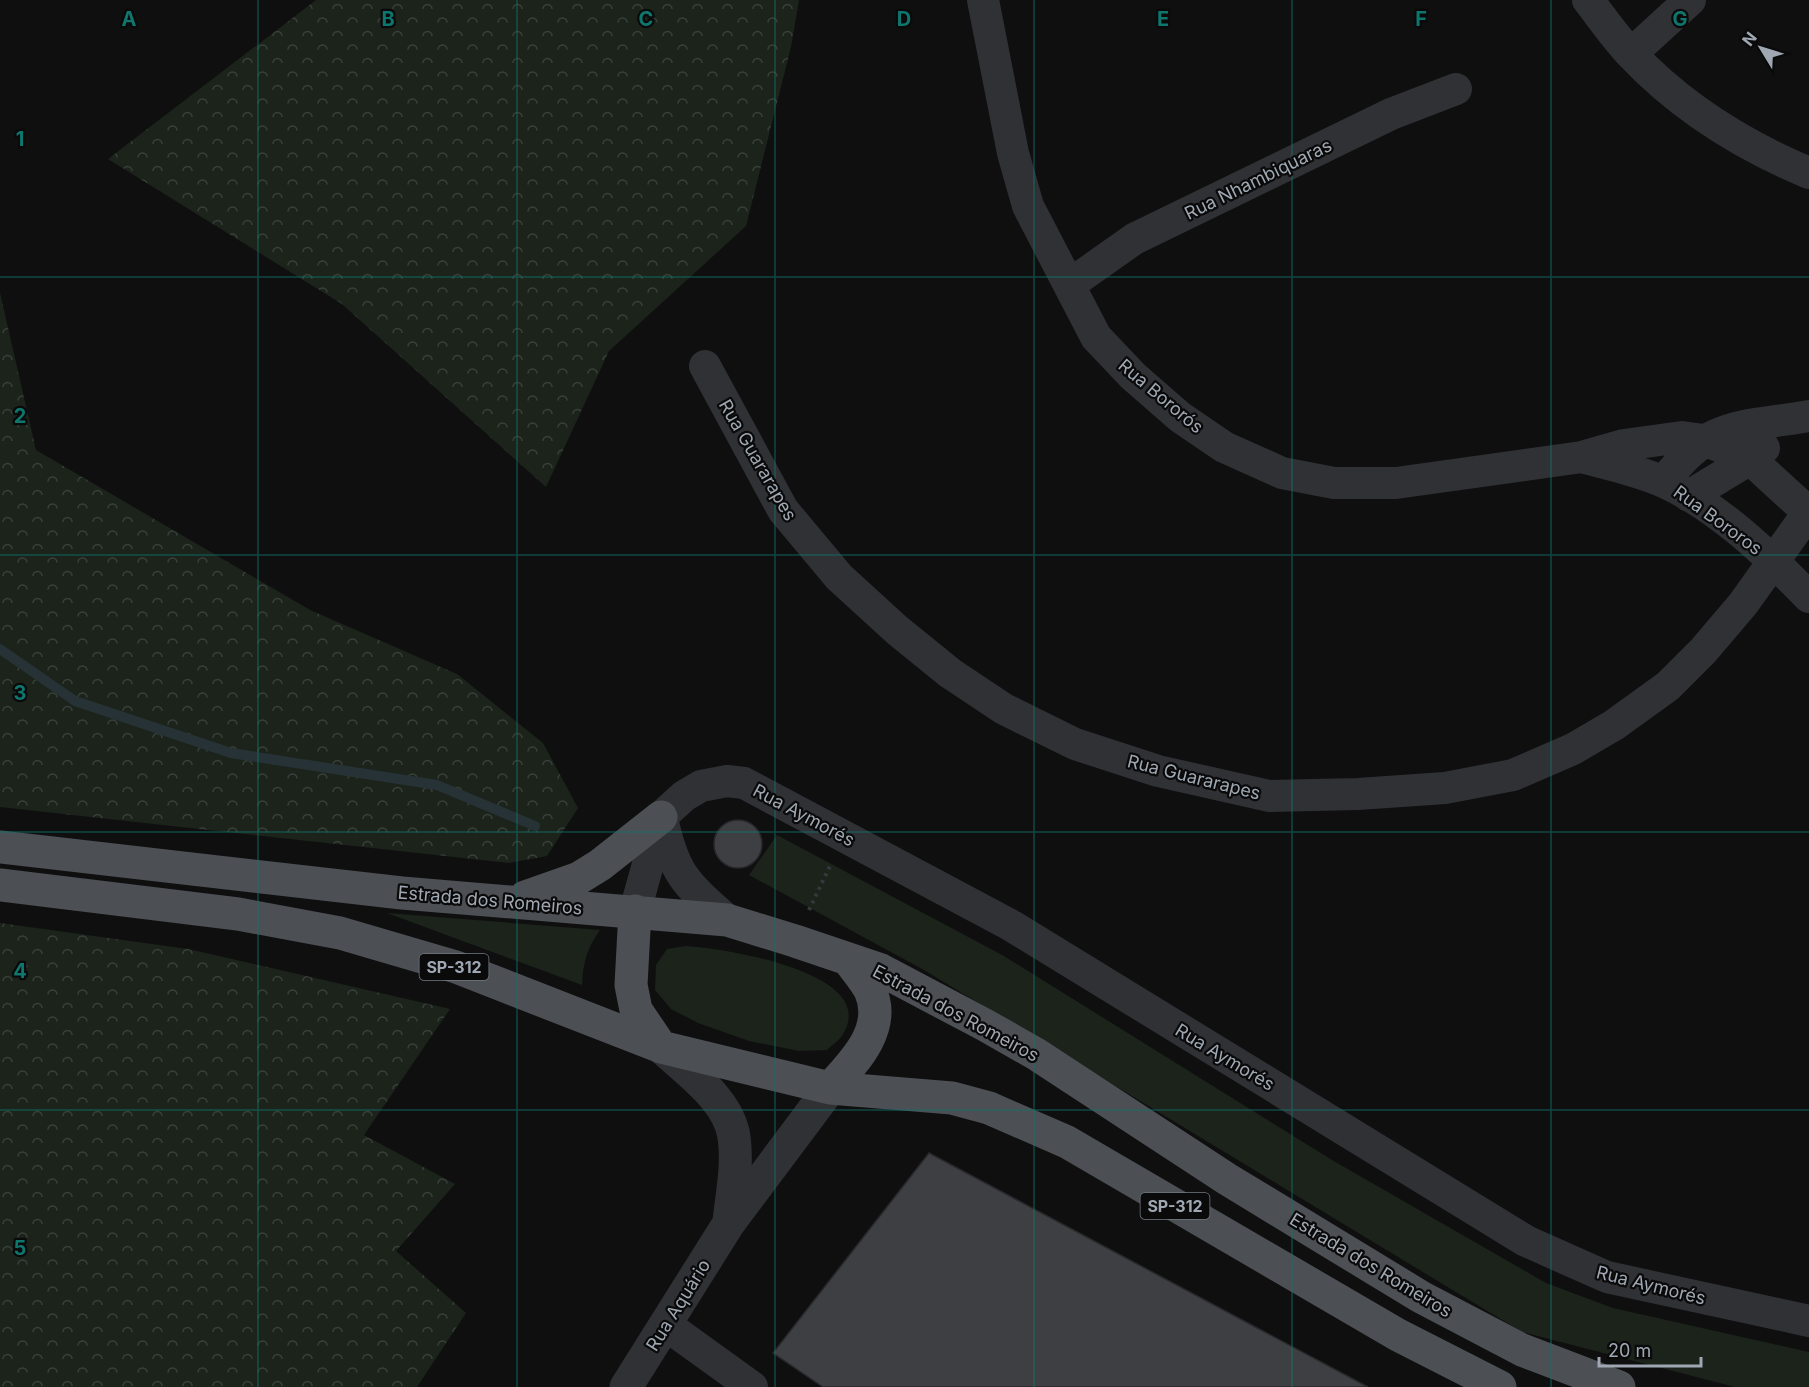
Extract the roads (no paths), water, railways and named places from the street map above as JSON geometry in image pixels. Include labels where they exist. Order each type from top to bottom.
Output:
[{"type":"main road","points":[[512,901],[579,878],[600,865],[661,817]]},
{"type":"main road","name":"Estrada dos Romeiros","points":[[0,847],[243,876],[728,920],[795,941],[881,970],[1036,1054],[1227,1179],[1421,1297],[1522,1350],[1619,1387]]},
{"type":"main road","name":"SP-312","points":[[0,885],[238,914],[340,933],[456,967],[661,1047],[830,1088],[952,1098],[989,1108],[1067,1142],[1398,1335],[1500,1387]]},
{"type":"main road","points":[[635,911],[631,985],[636,1010],[661,1047]]},
{"type":"main road","points":[[830,1088],[855,1060],[870,1038],[875,1020],[870,991],[848,959]]},
{"type":"street","name":"Rua Bororós","points":[[983,0],[1013,153],[1028,206],[1096,337],[1133,376],[1180,417],[1224,447],[1282,473],[1334,483],[1396,483],[1582,457]]},
{"type":"street","points":[[1587,0],[1630,54],[1681,100],[1724,131],[1770,157],[1809,173]]},
{"type":"street","points":[[1630,54],[1690,0]]},
{"type":"street","name":"Rua Nhambiquaras","points":[[1070,285],[1134,239],[1390,114],[1456,89]]},
{"type":"street","name":"Rua Guararapes","points":[[705,366],[783,510],[839,577],[897,630],[950,673],[1005,709],[1075,744],[1158,771],[1269,796],[1358,794],[1445,788],[1513,775],[1573,749],[1614,725],[1668,686],[1703,651],[1774,562],[1809,513]]},
{"type":"street","points":[[1677,489],[1689,450],[1704,441],[1750,424],[1804,417]]},
{"type":"street","points":[[1677,489],[1750,459],[1804,417]]},
{"type":"street","points":[[1582,457],[1624,445],[1671,437],[1704,441],[1750,459],[1809,513]]},
{"type":"street","name":"Rua Bororos","points":[[1582,457],[1677,489],[1726,521],[1774,562],[1809,597]]},
{"type":"street","name":"Rua Aymorés","points":[[661,817],[684,796],[701,786],[727,781],[744,783],[1012,926],[1526,1241],[1607,1277],[1809,1321]]},
{"type":"street","points":[[635,911],[661,817]]},
{"type":"street","points":[[661,817],[675,867],[697,894],[728,920]]},
{"type":"street","points":[[661,1047],[702,1085],[724,1111],[734,1135],[736,1164],[729,1223]]},
{"type":"street","name":"Rua Aquário","points":[[626,1387],[729,1223],[830,1088]]},
{"type":"street","points":[[666,1325],[752,1387]]},
{"type":"waterway","points":[[0,649],[75,701],[231,753],[437,785],[535,826]]}]
